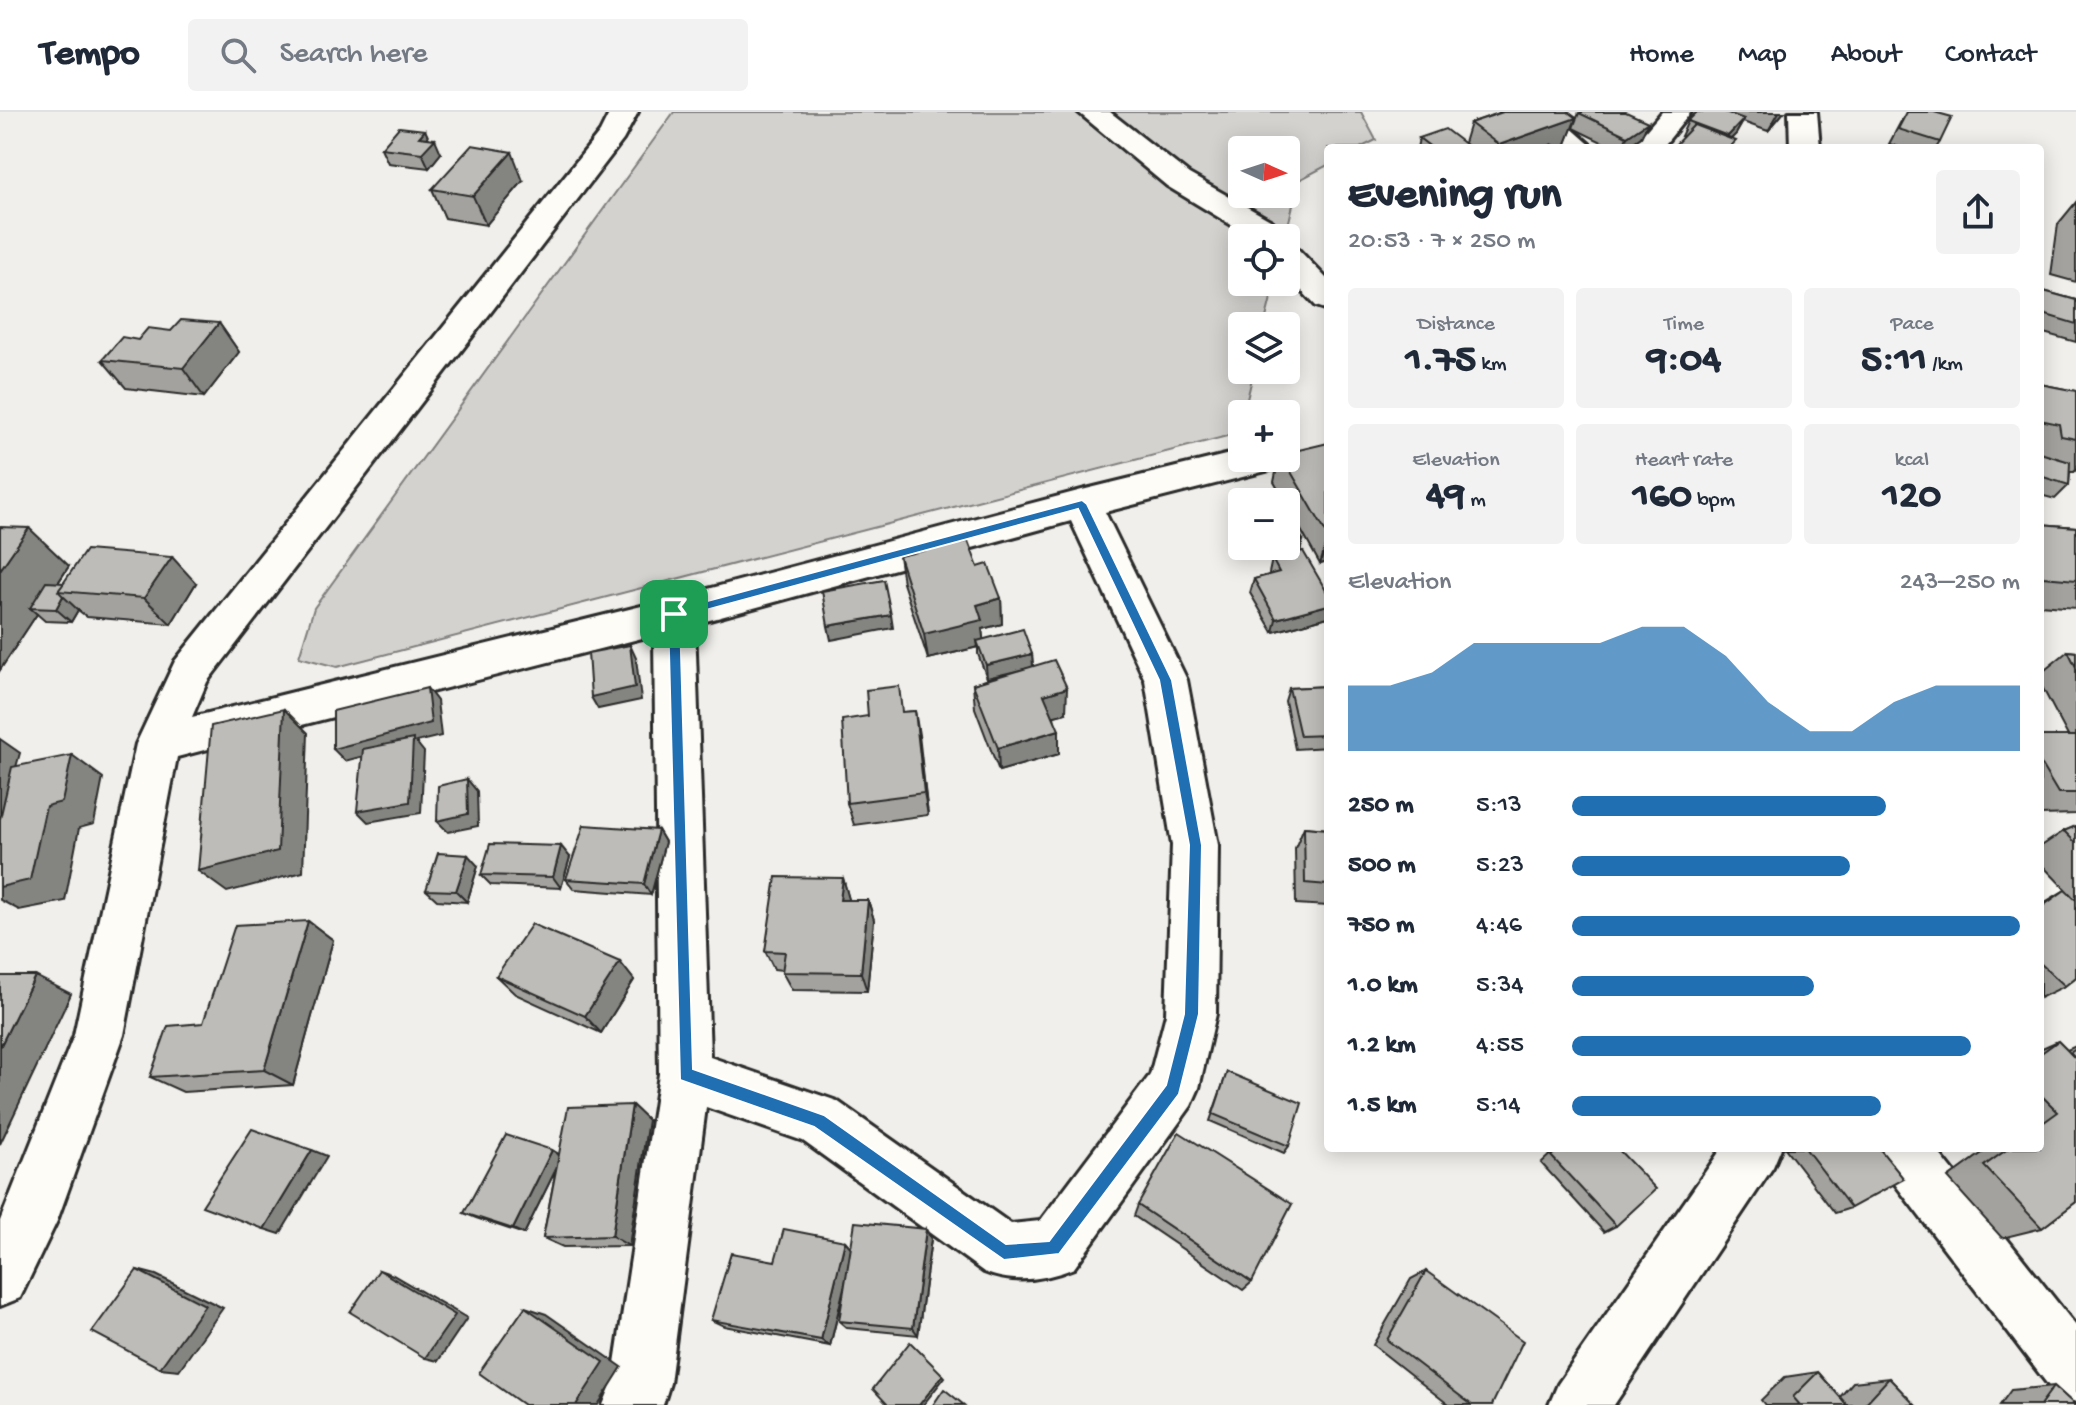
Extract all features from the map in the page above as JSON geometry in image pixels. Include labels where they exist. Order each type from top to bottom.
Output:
[{"type":"street","points":[[0,1278],[30,1221],[99,1035],[158,744],[190,673],[613,134],[624,112]]},
{"type":"street","points":[[1092,112],[1178,180],[1254,224]]},
{"type":"street","points":[[1535,112],[1574,144]]},
{"type":"street","points":[[1649,144],[1677,112]]},
{"type":"street","points":[[1803,112],[1805,144]]},
{"type":"street","points":[[1300,270],[1324,295]]},
{"type":"street","points":[[158,744],[674,614],[1082,504],[1228,468]]},
{"type":"street","points":[[685,1074],[818,1120],[1004,1252],[1054,1248],[1173,1088],[1191,1014],[1195,845],[1166,680],[1082,504]]},
{"type":"street","points":[[633,1405],[641,1383],[685,1074],[674,614]]},
{"type":"street","points":[[2044,890],[2065,922],[2076,930]]},
{"type":"street","points":[[1579,1405],[1751,1152]]},
{"type":"street","points":[[1904,1152],[2076,1373]]},
{"type":"shaded area","points":[[674,112],[1361,112],[1376,140],[1368,144],[1324,144],[1324,167],[1300,179],[1300,136],[1228,136],[1228,208],[1292,208],[1288,224],[1228,224],[1228,296],[1272,296],[1268,312],[1228,312],[1228,384],[1251,384],[1247,400],[1228,400],[1228,436],[337,667],[299,657],[314,608]]},
{"type":"building","points":[[1503,112],[1568,112],[1576,118],[1502,144],[1470,123]]},
{"type":"building","points":[[1581,112],[1626,112],[1648,122],[1627,136]]},
{"type":"building","points":[[1697,112],[1725,112],[1744,119],[1728,136],[1688,121]]},
{"type":"building","points":[[1907,112],[1934,112],[1952,117],[1940,142],[1898,129]]},
{"type":"building","points":[[1694,125],[1736,141],[1733,144],[1676,144]]},
{"type":"building","points":[[399,127],[425,130],[419,137],[435,139],[422,153],[381,148]]},
{"type":"building","points":[[1445,129],[1465,144],[1427,144],[1419,138]]},
{"type":"building","points":[[472,145],[512,152],[473,196],[432,189]]},
{"type":"building","points":[[2044,291],[2076,300],[2076,324],[2044,314]]},
{"type":"building","points":[[181,320],[219,323],[183,368],[102,360],[122,337],[138,340],[148,328],[171,331]]},
{"type":"building","points":[[2044,385],[2076,391],[2076,439],[2061,436],[2059,424],[2044,421]]},
{"type":"building","points":[[1324,444],[1324,529],[1291,472],[1300,472],[1300,450]]},
{"type":"building","points":[[2044,454],[2070,462],[2069,485],[2044,477]]},
{"type":"building","points":[[2044,524],[2076,527],[2076,580],[2044,577]]},
{"type":"building","points":[[0,527],[29,528],[0,570]]},
{"type":"building","points":[[968,541],[978,567],[988,564],[1001,598],[977,605],[982,620],[924,634],[899,556]]},
{"type":"building","points":[[86,550],[172,557],[144,598],[58,591]]},
{"type":"building","points":[[1303,551],[1324,587],[1324,606],[1276,619],[1254,579],[1279,572],[1273,560],[1300,560],[1300,552]]},
{"type":"building","points":[[884,580],[891,615],[828,626],[822,591]]},
{"type":"building","points":[[46,582],[64,583],[58,591],[63,596],[56,609],[30,608]]},
{"type":"building","points":[[1023,629],[1032,654],[986,665],[977,641]]},
{"type":"building","points":[[630,645],[635,687],[591,697],[588,653]]},
{"type":"building","points":[[2068,651],[2076,652],[2076,667]]},
{"type":"building","points":[[1054,660],[1067,688],[1044,695],[1059,730],[998,748],[973,684]]},
{"type":"building","points":[[899,686],[902,712],[915,711],[924,793],[847,803],[842,720],[868,716],[866,690]]},
{"type":"building","points":[[1324,686],[1324,735],[1300,736],[1289,688]]},
{"type":"building","points":[[427,688],[431,723],[333,749],[333,711]]},
{"type":"building","points":[[284,709],[278,851],[198,871],[211,726]]},
{"type":"building","points":[[2044,736],[2076,736],[2076,793],[2058,793],[2044,770]]},
{"type":"building","points":[[413,739],[410,802],[357,811],[363,749]]},
{"type":"building","points":[[72,755],[62,802],[46,806],[30,880],[0,887],[0,819],[12,767]]},
{"type":"building","points":[[467,779],[468,814],[437,821],[438,786]]},
{"type":"building","points":[[584,825],[658,830],[644,884],[566,879]]},
{"type":"building","points":[[2076,826],[2076,843],[2064,831]]},
{"type":"building","points":[[1304,827],[1324,829],[1324,885],[1305,883]]},
{"type":"building","points":[[490,844],[561,846],[553,877],[481,875]]},
{"type":"building","points":[[438,853],[468,855],[456,891],[426,890]]},
{"type":"building","points":[[776,877],[843,878],[840,900],[868,900],[861,973],[782,972],[785,952],[765,951]]},
{"type":"building","points":[[2065,890],[2076,900],[2076,977],[2065,986],[2044,967],[2044,905]]},
{"type":"building","points":[[308,921],[264,1070],[150,1077],[168,1026],[203,1023],[235,925]]},
{"type":"building","points":[[532,924],[620,962],[585,1016],[496,976]]},
{"type":"building","points":[[0,976],[35,976],[0,1047]]},
{"type":"building","points":[[2058,1041],[2076,1059],[2076,1202],[2042,1228],[1984,1166],[2003,1152],[2044,1152],[2044,1122],[2058,1112],[2044,1098],[2044,1051]]},
{"type":"building","points":[[1227,1072],[1302,1103],[1289,1146],[1213,1114]]},
{"type":"building","points":[[632,1105],[612,1236],[543,1238],[568,1107]]},
{"type":"building","points":[[252,1129],[312,1150],[264,1229],[202,1206]]},
{"type":"building","points":[[1179,1132],[1292,1204],[1252,1282],[1138,1205]]},
{"type":"building","points":[[506,1135],[552,1150],[513,1229],[464,1213]]},
{"type":"building","points":[[1556,1152],[1621,1152],[1656,1189],[1616,1226],[1551,1156]]},
{"type":"building","points":[[1808,1152],[1882,1152],[1904,1179],[1851,1208]]},
{"type":"building","points":[[855,1222],[926,1229],[913,1328],[839,1321]]},
{"type":"building","points":[[784,1229],[845,1241],[821,1340],[711,1320],[731,1253],[775,1261]]},
{"type":"building","points":[[137,1270],[205,1305],[160,1368],[92,1332]]},
{"type":"building","points":[[379,1270],[455,1315],[425,1358],[350,1312]]},
{"type":"building","points":[[1426,1271],[1523,1341],[1492,1405],[1472,1405],[1387,1340]]},
{"type":"building","points":[[525,1307],[604,1362],[576,1405],[524,1405],[479,1373]]},
{"type":"building","points":[[910,1342],[943,1375],[919,1405],[888,1405],[873,1389]]},
{"type":"building","points":[[1818,1372],[1847,1405],[1800,1405],[1793,1397]]},
{"type":"building","points":[[1889,1378],[1915,1405],[1864,1405]]},
{"type":"building","points":[[2054,1386],[2075,1405],[2040,1405]]},
{"type":"building","points":[[944,1389],[964,1405],[933,1405]]},
{"type":"route","points":[[1082,504],[1166,680],[1195,845],[1191,1014],[1173,1088],[1054,1248],[1004,1252],[818,1120],[685,1074],[674,614],[1082,504]]}]
